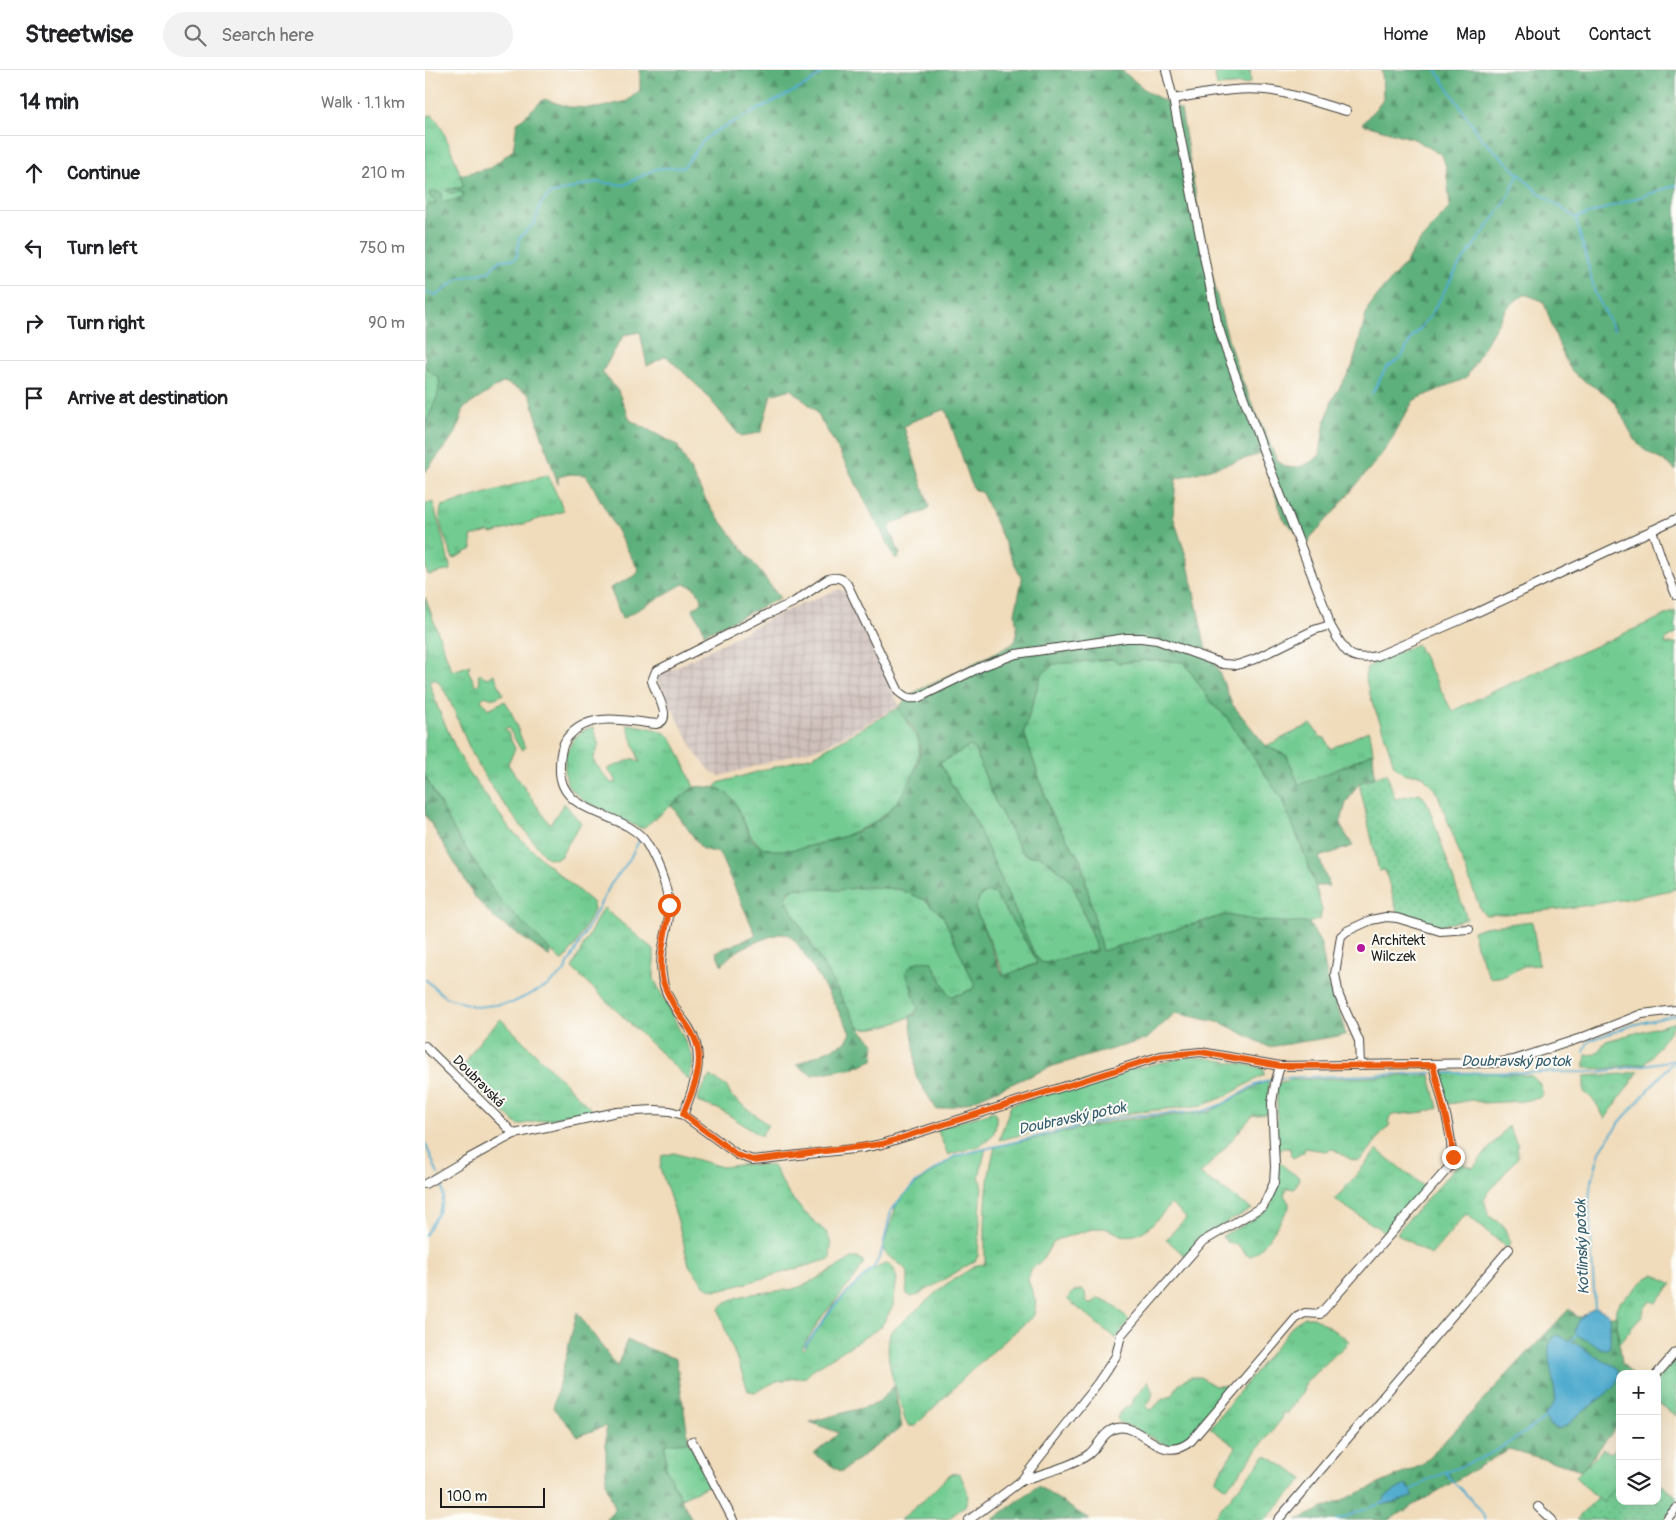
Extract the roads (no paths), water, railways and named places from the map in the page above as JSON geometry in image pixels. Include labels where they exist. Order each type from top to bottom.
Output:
[{"type":"street","points":[[1166,70],[1217,322],[1330,625],[1348,653],[1364,659],[1377,656],[1465,618],[1676,519]]},
{"type":"street","points":[[1173,99],[1217,92],[1256,90],[1279,92],[1346,112]]},
{"type":"street","points":[[1652,530],[1676,595]]},
{"type":"street","points":[[683,1114],[696,1078],[699,1064],[698,1049],[689,1028],[664,988],[661,956],[669,921],[669,905],[663,878],[646,842],[638,834],[581,805],[569,796],[561,783],[559,772],[561,750],[565,740],[578,727],[602,718],[661,723],[665,712],[652,681],[656,672],[794,602],[828,579],[834,578],[839,578],[847,584],[899,692],[905,698],[910,699],[917,698],[999,659],[1016,654],[1126,638],[1141,638],[1157,640],[1223,664],[1237,665],[1255,660],[1314,630],[1330,625]]},
{"type":"street","points":[[1360,1066],[1359,1041],[1339,996],[1335,974],[1341,936],[1347,931],[1371,920],[1386,917],[1397,918],[1440,931],[1469,929]]},
{"type":"street","points":[[425,1184],[515,1134],[617,1112],[655,1110],[683,1114],[737,1155],[753,1160],[882,1144],[1161,1056],[1201,1052],[1280,1066],[1494,1063],[1514,1060],[1581,1038],[1642,1014],[1676,1010]]},
{"type":"street","name":"Doubravská","points":[[425,1046],[515,1134]]},
{"type":"street","points":[[1021,1480],[1081,1460],[1091,1453],[1104,1436],[1117,1428],[1128,1429],[1166,1449],[1175,1450],[1184,1447],[1297,1316],[1305,1313],[1320,1314],[1450,1166],[1453,1157],[1451,1139],[1433,1065]]},
{"type":"street","points":[[969,1520],[1021,1480],[1097,1384],[1116,1356],[1121,1335],[1202,1242],[1263,1206],[1274,1183],[1272,1104],[1280,1066]]},
{"type":"street","points":[[1278,1520],[1509,1250]]},
{"type":"street","points":[[1660,1370],[1676,1352]]},
{"type":"street","points":[[693,1441],[733,1520]]},
{"type":"street","points":[[1538,1507],[1552,1520]]},
{"type":"street","points":[[1666,1520],[1676,1508]]},
{"type":"water","points":[[1597,1308],[1608,1313],[1610,1317],[1610,1346],[1608,1350],[1577,1335],[1575,1332],[1577,1324],[1582,1317],[1589,1311]]},
{"type":"water","points":[[1558,1335],[1618,1370],[1616,1370],[1616,1382],[1604,1396],[1566,1426],[1558,1429],[1549,1425],[1544,1415],[1555,1399],[1549,1355],[1549,1346]]},
{"type":"water","points":[[1406,1484],[1413,1496],[1382,1505],[1385,1497]]},
{"type":"waterway","points":[[425,292],[437,295],[459,278],[488,272],[500,260],[517,257],[519,238],[535,223],[540,205],[550,194],[597,182],[624,185],[655,169],[684,167],[703,141],[714,132],[808,84],[826,70]]},
{"type":"waterway","points":[[1436,70],[1481,138],[1538,192],[1576,218],[1676,185]]},
{"type":"waterway","points":[[1372,393],[1386,368],[1401,358],[1412,338],[1431,315],[1458,267],[1507,200],[1518,175]]},
{"type":"waterway","points":[[1576,219],[1595,293],[1614,330]]},
{"type":"waterway","points":[[425,979],[445,997],[477,1007],[512,1003],[547,986],[564,972],[611,884],[628,862],[640,839]]},
{"type":"waterway","points":[[1584,1052],[1591,1040],[1636,1024],[1676,1015]]},
{"type":"waterway","name":"Doubravský potok","points":[[1437,1073],[1599,1072],[1676,1060]]},
{"type":"waterway","name":"Kotlinský potok","points":[[1595,1309],[1589,1203],[1590,1189],[1600,1151],[1619,1123],[1673,1062]]},
{"type":"waterway","name":"Doubravský potok","points":[[1279,1078],[1432,1073]]},
{"type":"waterway","name":"Doubravský potok","points":[[805,1346],[835,1305],[874,1267],[881,1254],[891,1211],[901,1198],[916,1183],[955,1156],[1120,1117],[1204,1111],[1223,1104],[1255,1085],[1274,1079]]},
{"type":"waterway","points":[[425,1143],[438,1174]]},
{"type":"waterway","points":[[425,1235],[438,1214],[443,1201],[444,1194],[440,1178]]},
{"type":"waterway","name":"Kotlinský potok","points":[[1571,1341],[1578,1334]]},
{"type":"waterway","name":"Kotlinský potok","points":[[1409,1492],[1430,1479],[1484,1457],[1547,1417]]},
{"type":"waterway","points":[[1445,1471],[1478,1507],[1485,1520]]},
{"type":"waterway","name":"Kotlinský potok","points":[[1337,1520],[1384,1502]]},
{"type":"place","name":"Architekt Wilczek","points":[[1361,948]]}]
